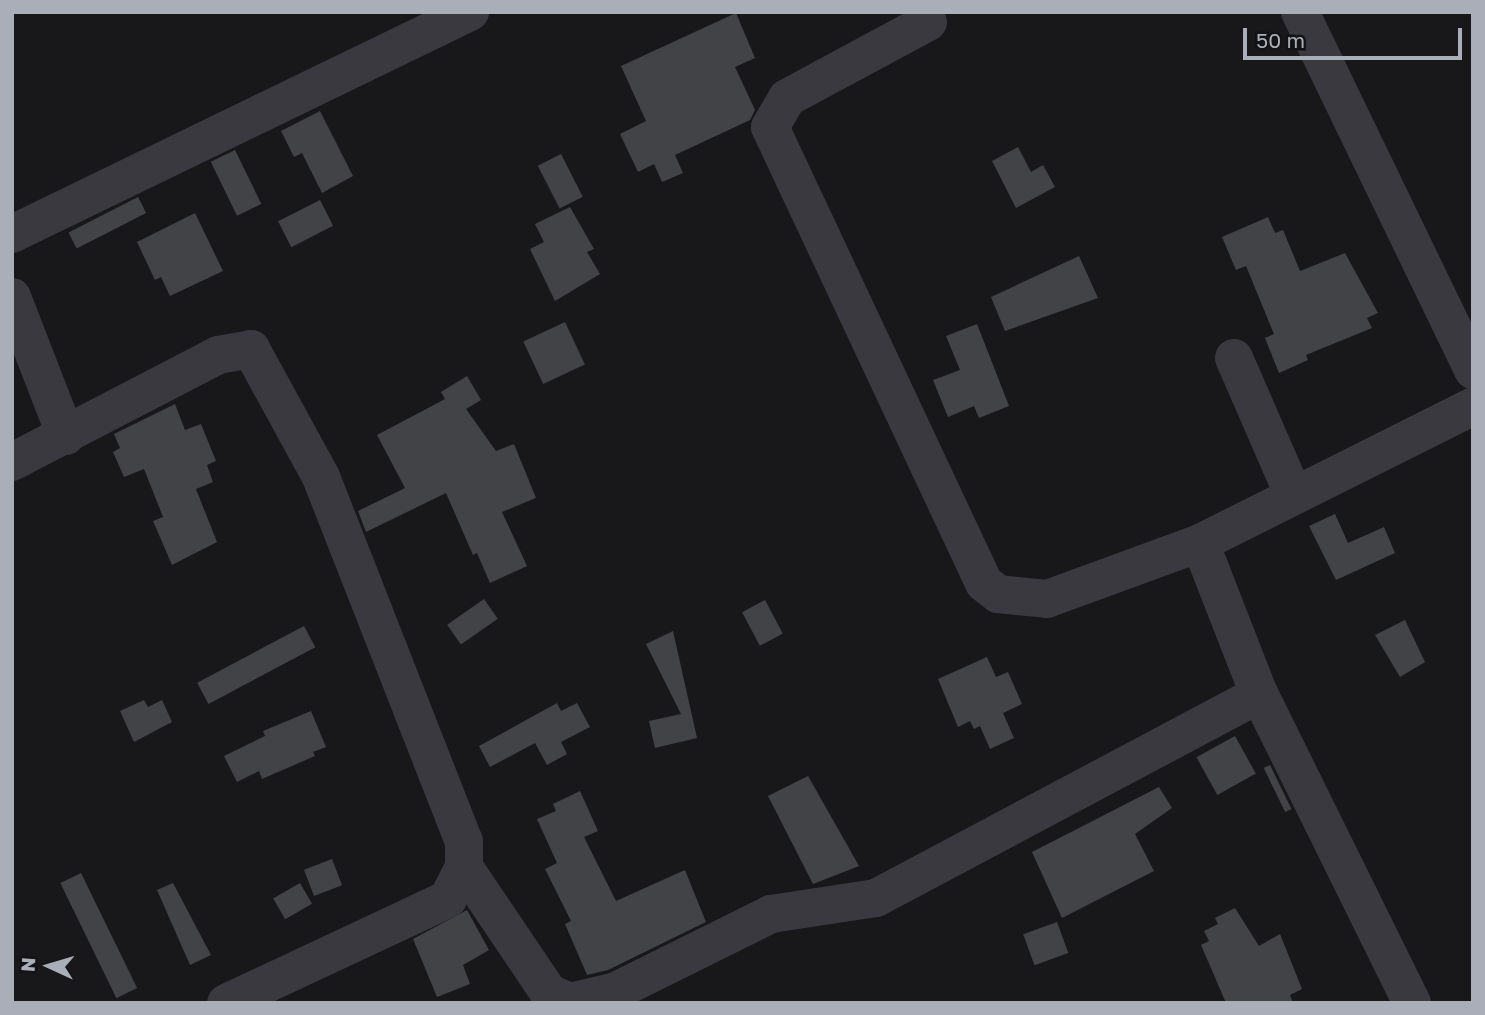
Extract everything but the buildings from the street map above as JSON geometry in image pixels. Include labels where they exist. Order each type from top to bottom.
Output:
[{"type":"street","points":[[12,234],[470,12]]},
{"type":"street","points":[[1300,12],[1473,370]]},
{"type":"street","points":[[933,15],[787,99],[770,127],[984,583],[998,594],[1047,599],[1200,543],[1473,406]]},
{"type":"street","points":[[12,297],[66,436]]},
{"type":"street","points":[[12,462],[218,355],[251,349],[321,477],[464,841],[464,867],[448,898],[226,1003]]},
{"type":"street","points":[[1234,358],[1294,496]]},
{"type":"street","points":[[1200,543],[1259,694],[1412,1003]]},
{"type":"street","points":[[464,867],[549,993],[570,1002],[616,991],[771,914],[876,898],[1259,694]]}]
